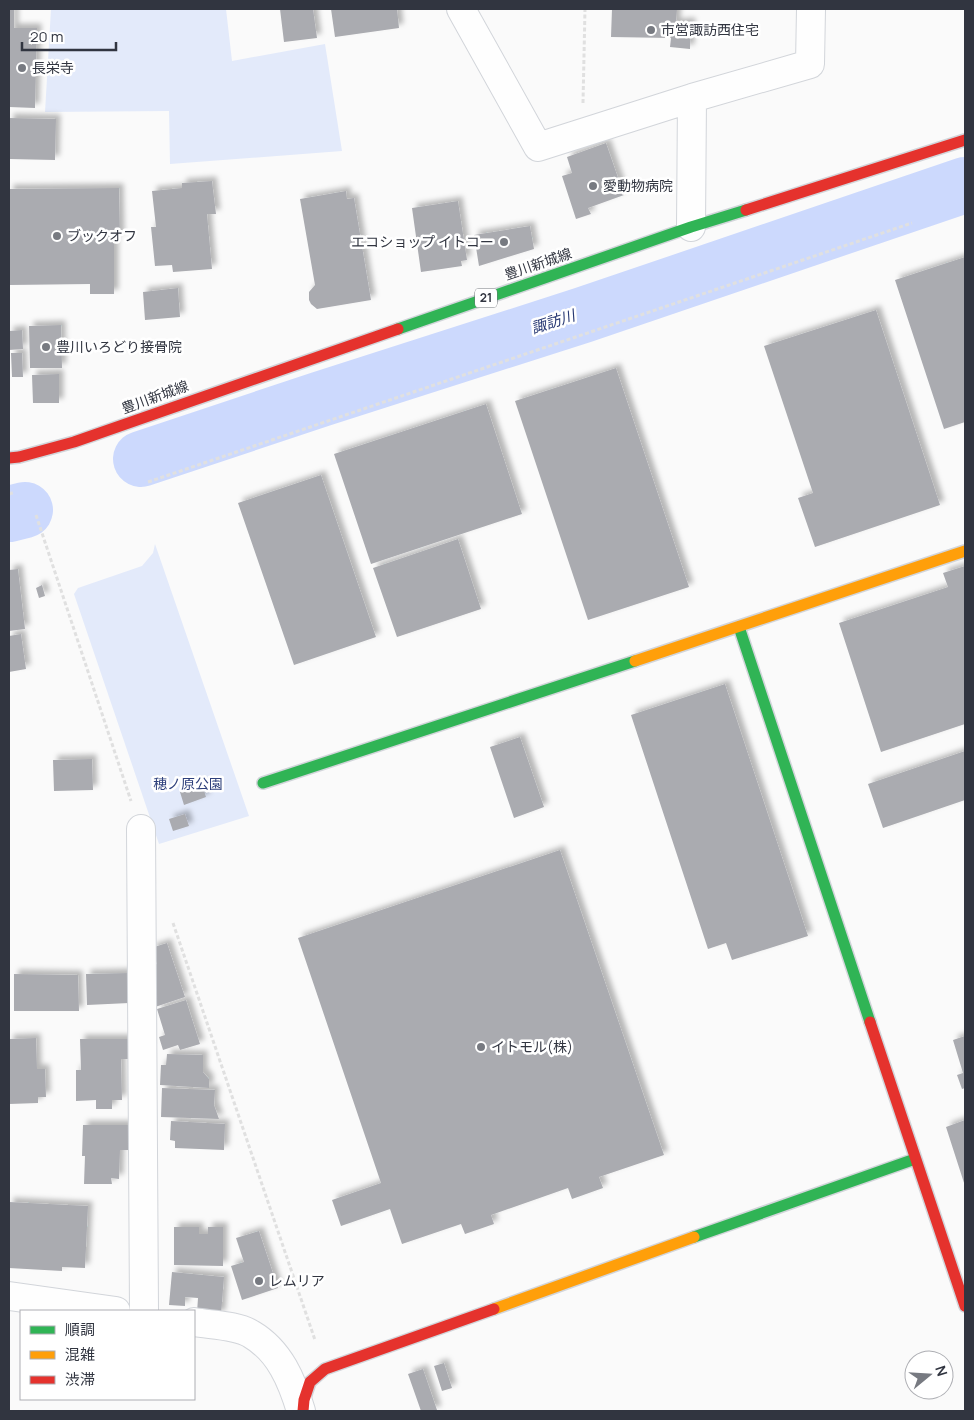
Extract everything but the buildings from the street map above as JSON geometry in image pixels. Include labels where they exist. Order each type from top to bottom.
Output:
[{"type":"street","points":[[461,9],[538,147],[692,98],[810,64],[811,9]]},
{"type":"street","points":[[691,227],[692,98]]},
{"type":"street","name":"豊川新城線","points":[[9,458],[74,442],[691,227],[965,140]]},
{"type":"street","points":[[263,783],[739,628],[965,551]]},
{"type":"street","points":[[739,628],[914,1159],[965,1306]]},
{"type":"street","points":[[141,829],[144,1310]]},
{"type":"street","points":[[302,1411],[310,1382],[325,1369],[914,1159]]},
{"type":"street","points":[[9,1296],[109,1310]]},
{"type":"street","points":[[195,1322],[235,1328],[251,1334],[272,1351],[284,1366],[302,1411]]},
{"type":"path","points":[[582,134],[586,9]]},
{"type":"path","points":[[148,482],[912,223]]},
{"type":"path","points":[[9,494],[15,492]]},
{"type":"path","points":[[36,515],[141,829]]},
{"type":"path","points":[[173,923],[316,1341]]},
{"type":"green space","points":[[51,9],[226,9],[232,61],[325,44],[342,151],[170,164],[169,111],[45,112]]},
{"type":"green space","name":"穂ノ原公園","points":[[155,544],[249,816],[159,844],[74,594],[78,588],[142,566],[153,553]]},
{"type":"waterway","name":"諏訪川","points":[[141,459],[583,315],[965,185]]},
{"type":"waterway","name":"諏訪川","points":[[9,514],[25,510]]},
{"type":"traffic: fast","points":[[398,329],[691,227],[746,210]]},
{"type":"traffic: fast","points":[[739,627],[870,1022]]},
{"type":"traffic: fast","points":[[263,783],[635,661]]},
{"type":"traffic: fast","points":[[694,1237],[915,1159]]},
{"type":"traffic: slow","points":[[635,661],[965,551]]},
{"type":"traffic: slow","points":[[494,1309],[694,1237]]},
{"type":"traffic: jam","points":[[746,210],[965,140]]},
{"type":"traffic: jam","points":[[9,458],[74,442],[398,329]]},
{"type":"traffic: jam","points":[[870,1022],[965,1306]]},
{"type":"traffic: jam","points":[[303,1411],[304,1400],[310,1382],[325,1369],[494,1309]]},
{"type":"place","name":"市営諏訪西住宅","points":[[651,30]]},
{"type":"place","name":"長栄寺","points":[[22,68]]},
{"type":"place","name":"愛動物病院","points":[[593,186]]},
{"type":"place","name":"ブックオフ","points":[[57,236]]},
{"type":"place","name":"エコショップ イトコー","points":[[504,242]]},
{"type":"place","name":"豊川いろどり接骨院","points":[[46,347]]},
{"type":"place","name":"イトモル(株)","points":[[481,1047]]},
{"type":"place","name":"レムリア","points":[[259,1281]]}]
